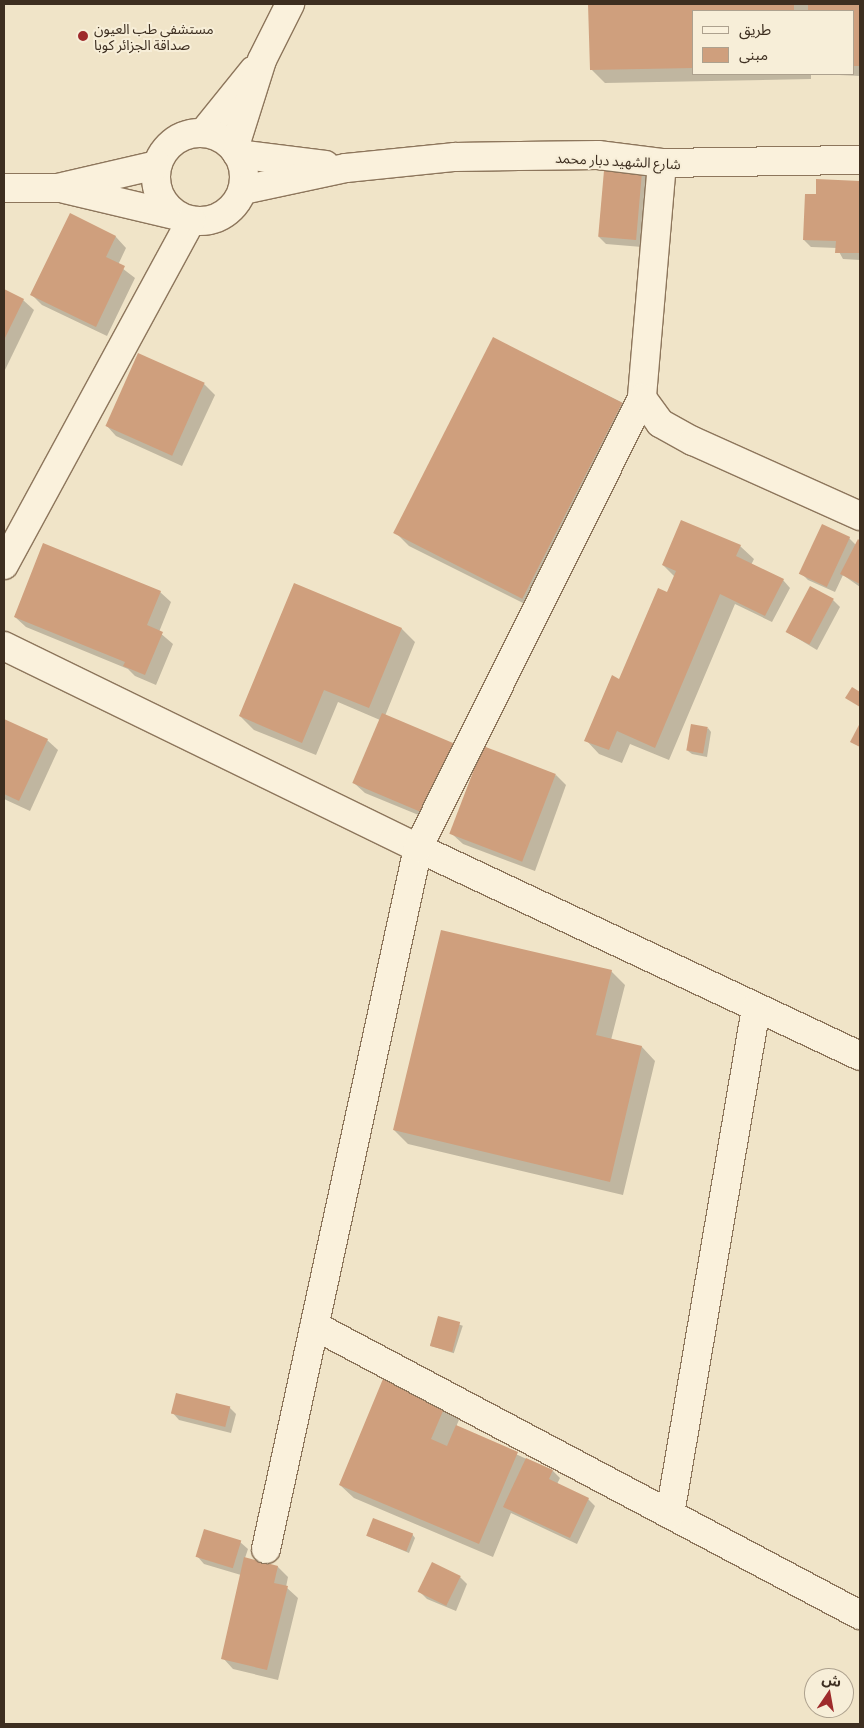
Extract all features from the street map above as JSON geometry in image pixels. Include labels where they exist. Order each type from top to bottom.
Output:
[{"type":"street","points":[[236,152],[262,60],[290,4]]},
{"type":"street","points":[[203,134],[262,60]]},
{"type":"street","points":[[58,188],[184,218],[217,218],[237,202],[242,190],[243,166],[236,152],[225,141],[203,134],[175,141],[164,151],[157,165],[156,179],[159,194],[166,207],[184,218]]},
{"type":"street","points":[[236,152],[346,168]]},
{"type":"street","name":"شارع الشهيد دبار محمد","points":[[346,168],[455,157],[598,156],[662,163],[860,160]]},
{"type":"street","points":[[266,1549],[418,848],[642,398],[662,163]]},
{"type":"street","points":[[4,188],[58,188],[157,165]]},
{"type":"street","points":[[242,190],[346,168]]},
{"type":"street","points":[[4,565],[184,218]]},
{"type":"street","points":[[642,398],[660,423],[693,441],[860,516]]},
{"type":"street","points":[[4,646],[418,848],[860,1056]]},
{"type":"street","points":[[670,1514],[756,1008]]},
{"type":"street","points":[[314,1326],[860,1615]]},
{"type":"building","points":[[588,4],[794,4],[794,10],[692,10],[692,68],[590,70]]},
{"type":"building","points":[[808,4],[860,4],[860,66],[854,66],[854,10],[808,10]]},
{"type":"building","points":[[605,159],[643,162],[636,240],[598,237]]},
{"type":"building","points":[[816,179],[860,181],[860,253],[835,253],[836,241],[803,240],[805,194],[816,194]]},
{"type":"building","points":[[70,213],[116,236],[106,257],[125,266],[96,327],[30,295]]},
{"type":"building","points":[[4,289],[24,299],[4,340]]},
{"type":"building","points":[[493,337],[622,403],[522,599],[393,533]]},
{"type":"building","points":[[138,353],[205,383],[172,456],[105,426]]},
{"type":"building","points":[[681,520],[741,545],[736,556],[784,579],[765,616],[720,594],[655,748],[617,731],[609,750],[584,741],[612,675],[619,679],[658,588],[667,592],[676,571],[662,565]]},
{"type":"building","points":[[822,524],[850,537],[827,587],[799,574]]},
{"type":"building","points":[[858,539],[860,541],[860,584],[840,574]]},
{"type":"building","points":[[43,543],[161,591],[147,625],[163,632],[145,675],[123,666],[125,662],[14,617]]},
{"type":"building","points":[[294,583],[402,628],[369,708],[324,690],[302,743],[239,716]]},
{"type":"building","points":[[810,586],[834,599],[809,645],[786,632]]},
{"type":"building","points":[[852,687],[860,692],[860,707],[845,698]]},
{"type":"building","points":[[382,713],[455,744],[425,814],[352,783]]},
{"type":"building","points":[[4,719],[48,739],[19,801],[4,794]]},
{"type":"building","points":[[860,723],[860,747],[850,742]]},
{"type":"building","points":[[691,724],[708,727],[703,754],[686,751]]},
{"type":"building","points":[[483,746],[556,774],[522,862],[449,834]]},
{"type":"building","points":[[441,930],[612,970],[596,1035],[642,1046],[610,1182],[393,1130]]},
{"type":"building","points":[[438,1316],[460,1322],[452,1352],[430,1346]]},
{"type":"building","points":[[390,1362],[452,1390],[431,1439],[447,1446],[456,1425],[518,1452],[479,1544],[339,1485]]},
{"type":"building","points":[[176,1393],[230,1407],[225,1427],[171,1413]]},
{"type":"building","points":[[526,1458],[553,1470],[549,1479],[589,1498],[570,1538],[503,1507]]},
{"type":"building","points":[[373,1518],[413,1533],[406,1551],[366,1536]]},
{"type":"building","points":[[204,1529],[241,1540],[233,1568],[196,1557]]},
{"type":"building","points":[[244,1557],[278,1566],[274,1583],[288,1586],[267,1670],[221,1659]]},
{"type":"building","points":[[432,1562],[461,1576],[446,1606],[418,1592]]},
{"type":"place","name":"مستشفى طب العيون صداقة الجزائر كوبا","points":[[83,36]]}]
